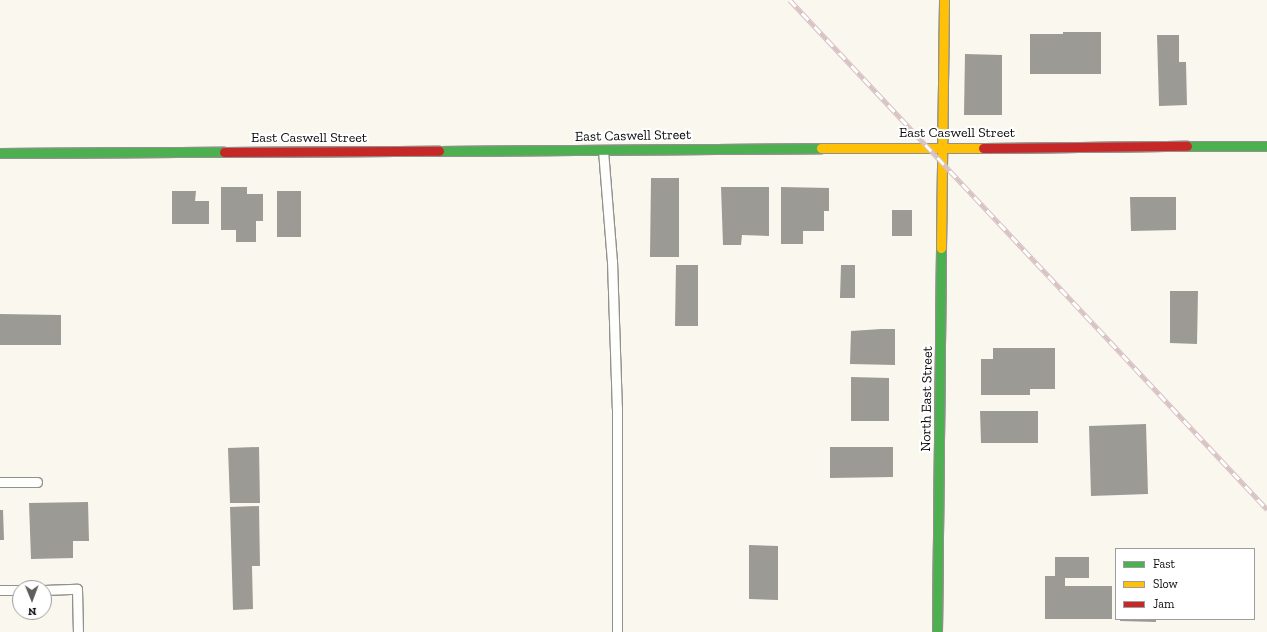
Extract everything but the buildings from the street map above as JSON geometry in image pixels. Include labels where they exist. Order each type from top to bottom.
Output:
[{"type":"street","name":"North East Street","points":[[937,632],[944,167],[944,0]]},
{"type":"street","name":"East Caswell Street","points":[[0,153],[1267,146]]},
{"type":"lane","points":[[603,150],[612,261],[616,400],[617,632]]},
{"type":"lane","points":[[0,482],[37,482]]},
{"type":"lane","points":[[52,590],[77,589],[78,632]]},
{"type":"lane","points":[[0,590],[12,590]]},
{"type":"railway","points":[[790,0],[1267,509]]},
{"type":"traffic: fast","points":[[1187,146],[1267,146]]},
{"type":"traffic: fast","points":[[439,151],[821,148]]},
{"type":"traffic: fast","points":[[0,153],[224,152]]},
{"type":"traffic: fast","points":[[937,632],[941,248]]},
{"type":"traffic: slow","points":[[941,248],[944,0]]},
{"type":"traffic: slow","points":[[821,148],[983,148]]},
{"type":"traffic: jam","points":[[983,148],[1187,146]]},
{"type":"traffic: jam","points":[[224,152],[439,151]]}]
